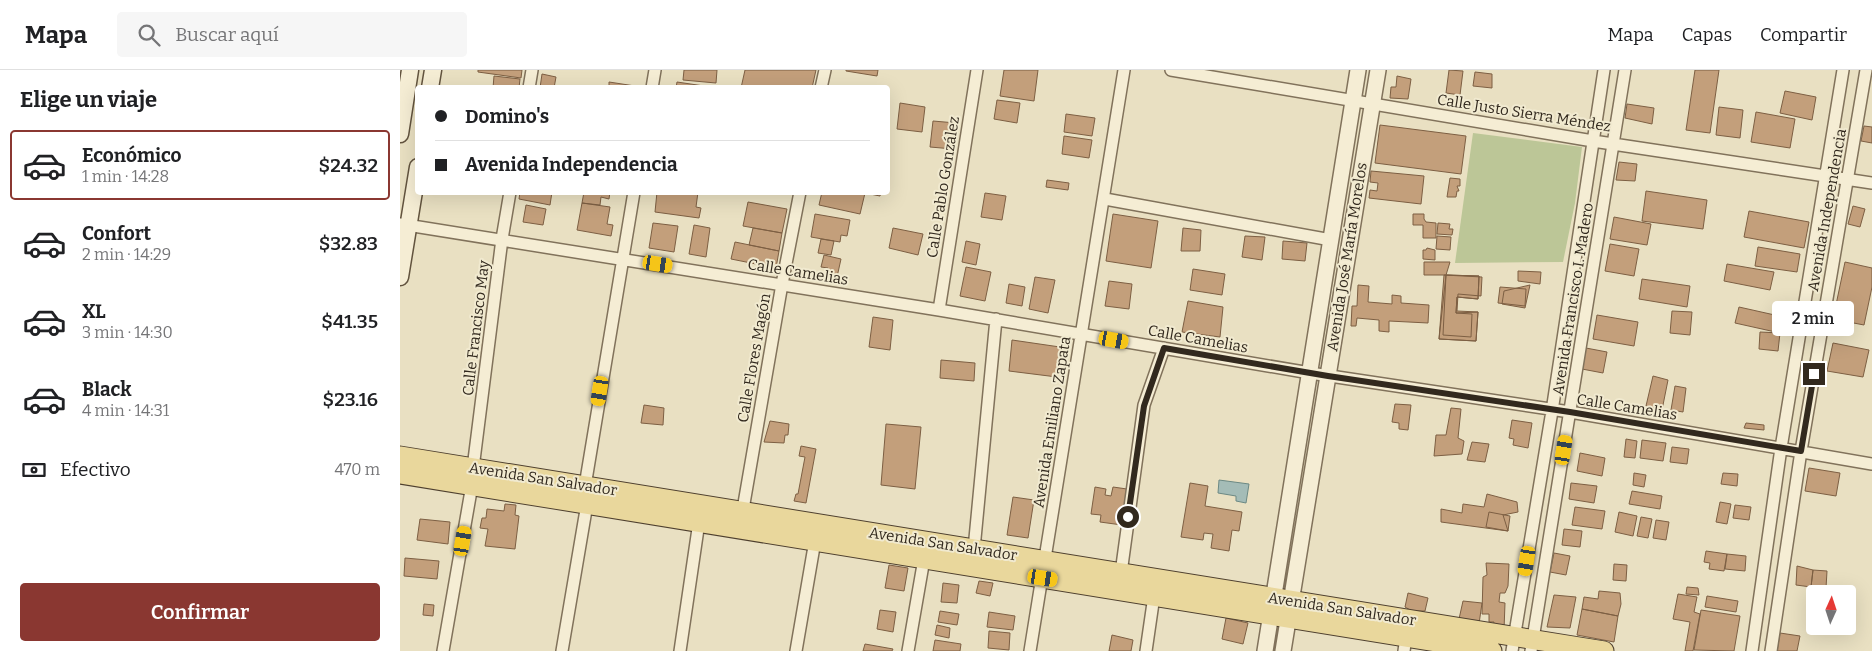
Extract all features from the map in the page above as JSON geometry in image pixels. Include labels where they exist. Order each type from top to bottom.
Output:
[{"type":"main road","points":[[400,134],[410,70]]},
{"type":"main road","points":[[430,85],[433,70]]},
{"type":"main road","points":[[400,277],[404,224],[415,180]]},
{"type":"main road","name":"Avenida San Salvador","points":[[400,456],[473,477]]},
{"type":"main road","name":"Avenida San Salvador","points":[[400,474],[473,477],[816,532],[974,549],[1044,569],[1154,596],[1281,608],[1523,645],[1604,651]]},
{"type":"main road","name":"Avenida San Salvador","points":[[586,495],[699,522],[741,520]]},
{"type":"main road","name":"Avenida San Salvador","points":[[816,532],[924,559],[1121,573],[1281,608],[1405,644],[1492,651]]},
{"type":"street","points":[[530,85],[532,70]]},
{"type":"street","points":[[652,85],[655,70]]},
{"type":"street","points":[[822,85],[825,70]]},
{"type":"street","name":"Calle Pablo González","points":[[939,310],[977,70]]},
{"type":"street","name":"Avenida Emiliano Zapata","points":[[1030,651],[1124,70]]},
{"type":"street","name":"Calle Justo Sierra Méndez","points":[[1171,70],[1594,141],[1826,175],[1872,184]]},
{"type":"street","name":"Avenida José María Morelos","points":[[1283,651],[1281,608],[1310,373],[1358,70]]},
{"type":"street","name":"Avenida José María Morelos","points":[[1265,651],[1281,608],[1328,376],[1378,70]]},
{"type":"street","name":"Avenida Francisco I. Madero","points":[[1523,645],[1552,410],[1604,70]]},
{"type":"street","name":"Avenida Francisco I. Madero","points":[[1523,645],[1570,412],[1625,70]]},
{"type":"street","name":"Avenida Independencia","points":[[1752,651],[1781,448],[1843,70]]},
{"type":"street","name":"Avenida Independencia","points":[[1771,651],[1801,451],[1866,70]]},
{"type":"street","name":"Calle Francisco May","points":[[444,651],[473,477],[502,239],[509,195]]},
{"type":"street","points":[[562,651],[633,195]]},
{"type":"street","name":"Calle Flores Magón","points":[[741,520],[799,195]]},
{"type":"street","points":[[1104,199],[1331,240]]},
{"type":"street","name":"Calle Camelias","points":[[404,224],[996,319],[1328,376],[1570,412],[1872,464]]},
{"type":"street","points":[[974,549],[996,319]]},
{"type":"street","points":[[1121,573],[1144,406],[1164,348]]},
{"type":"street","points":[[680,651],[699,522]]},
{"type":"street","points":[[796,651],[816,532]]},
{"type":"street","points":[[908,651],[924,559]]},
{"type":"street","points":[[1146,651],[1154,596]]},
{"type":"green space","points":[[1473,133],[1582,147],[1575,203],[1563,262],[1455,263]]},
{"type":"water","points":[[1219,480],[1249,484],[1246,503],[1236,501],[1236,496],[1218,493]]},
{"type":"building","points":[[478,70],[522,70],[521,78],[478,72]]},
{"type":"building","points":[[684,70],[717,70],[716,83],[683,80]]},
{"type":"building","points":[[745,70],[816,70],[813,85],[742,85]]},
{"type":"building","points":[[846,70],[878,70],[877,76]]},
{"type":"building","points":[[1004,70],[1038,70],[1034,101],[1000,96]]},
{"type":"building","points":[[1449,70],[1463,71],[1460,95],[1446,93]]},
{"type":"building","points":[[1695,70],[1719,70],[1710,133],[1686,130]]},
{"type":"building","points":[[1475,72],[1492,74],[1492,88],[1473,86]]},
{"type":"building","points":[[542,74],[556,77],[555,85],[540,85]]},
{"type":"building","points":[[494,76],[520,79],[519,85],[493,85]]},
{"type":"building","points":[[1397,76],[1411,79],[1408,99],[1390,98],[1391,87],[1396,87]]},
{"type":"building","points":[[609,82],[628,85],[609,85]]},
{"type":"building","points":[[677,82],[697,85],[676,85]]},
{"type":"building","points":[[1785,91],[1816,97],[1812,120],[1780,113]]},
{"type":"building","points":[[997,100],[1020,103],[1017,123],[994,119]]},
{"type":"building","points":[[900,103],[925,107],[922,132],[897,129]]},
{"type":"building","points":[[1627,104],[1654,108],[1652,124],[1625,118]]},
{"type":"building","points":[[1719,107],[1743,110],[1740,138],[1716,135]]},
{"type":"building","points":[[1756,112],[1795,119],[1790,148],[1751,142]]},
{"type":"building","points":[[1066,114],[1095,118],[1092,136],[1064,132]]},
{"type":"building","points":[[933,121],[956,123],[953,149],[930,147]]},
{"type":"building","points":[[1380,125],[1466,136],[1461,174],[1375,163]]},
{"type":"building","points":[[1864,126],[1872,127],[1872,143],[1861,141]]},
{"type":"building","points":[[1064,136],[1092,140],[1089,158],[1062,154]]},
{"type":"building","points":[[1619,162],[1637,164],[1635,181],[1616,180]]},
{"type":"building","points":[[1371,171],[1424,176],[1421,204],[1369,198],[1370,190],[1377,191],[1378,183],[1370,182]]},
{"type":"building","points":[[1450,178],[1460,179],[1460,186],[1457,186],[1459,191],[1457,191],[1456,197],[1447,197]]},
{"type":"building","points":[[1047,180],[1069,183],[1068,190],[1046,187]]},
{"type":"building","points":[[1646,191],[1707,200],[1703,229],[1642,221]]},
{"type":"building","points":[[985,193],[1006,196],[1002,220],[981,217]]},
{"type":"building","points":[[520,195],[552,195],[550,205],[519,199]]},
{"type":"building","points":[[583,195],[610,195],[609,199],[601,197],[600,205],[582,203]]},
{"type":"building","points":[[657,195],[698,195],[696,207],[701,208],[699,218],[655,212]]},
{"type":"building","points":[[821,195],[865,195],[860,214],[819,205]]},
{"type":"building","points":[[748,202],[787,209],[782,233],[743,226]]},
{"type":"building","points":[[582,203],[610,207],[607,224],[613,225],[611,236],[577,230]]},
{"type":"building","points":[[526,205],[546,209],[543,225],[523,222]]},
{"type":"building","points":[[1853,206],[1865,209],[1860,227],[1848,224]]},
{"type":"building","points":[[1749,211],[1809,222],[1804,248],[1744,237]]},
{"type":"building","points":[[815,214],[850,220],[847,236],[841,235],[840,242],[811,237]]},
{"type":"building","points":[[1113,214],[1158,221],[1151,268],[1106,261]]},
{"type":"building","points":[[1413,214],[1424,214],[1426,222],[1436,223],[1436,238],[1423,238],[1423,225],[1413,225]]},
{"type":"building","points":[[1614,217],[1651,224],[1647,245],[1610,239]]},
{"type":"building","points":[[653,223],[678,226],[674,252],[649,248]]},
{"type":"building","points":[[1438,223],[1450,224],[1449,229],[1453,229],[1452,235],[1437,234]]},
{"type":"building","points":[[694,225],[710,228],[706,257],[689,254]]},
{"type":"building","points":[[753,228],[782,233],[779,251],[749,245]]},
{"type":"building","points":[[893,228],[923,234],[918,255],[889,248]]},
{"type":"building","points":[[1183,228],[1201,230],[1200,251],[1181,251]]},
{"type":"building","points":[[1245,236],[1265,237],[1262,260],[1242,257]]},
{"type":"building","points":[[1437,236],[1451,237],[1450,250],[1436,249]]},
{"type":"building","points":[[821,239],[834,241],[831,255],[818,253]]},
{"type":"building","points":[[966,241],[980,244],[976,265],[962,262]]},
{"type":"building","points":[[1283,241],[1307,243],[1305,261],[1282,259]]},
{"type":"building","points":[[735,242],[779,251],[776,268],[731,259]]},
{"type":"building","points":[[1610,244],[1639,249],[1634,276],[1605,271]]},
{"type":"building","points":[[1758,247],[1800,254],[1797,272],[1755,266]]},
{"type":"building","points":[[1427,248],[1435,250],[1435,260],[1423,259],[1423,250]]},
{"type":"building","points":[[824,255],[841,259],[837,277],[826,274],[828,268],[821,267]]},
{"type":"building","points":[[1424,262],[1450,262],[1446,275],[1424,275]]},
{"type":"building","points":[[1845,262],[1872,268],[1872,287],[1864,325],[1833,319]]},
{"type":"building","points":[[1727,264],[1774,272],[1770,290],[1724,281]]},
{"type":"building","points":[[966,267],[991,272],[985,301],[960,296]]},
{"type":"building","points":[[1193,269],[1225,274],[1222,295],[1190,290]]},
{"type":"building","points":[[1518,271],[1541,272],[1540,284],[1518,281]]},
{"type":"building","points":[[1444,275],[1482,277],[1481,296],[1458,294],[1457,311],[1478,312],[1476,341],[1439,339]]},
{"type":"building","points":[[1446,275],[1479,276],[1478,299],[1457,297],[1456,313],[1472,314],[1471,337],[1443,335]]},
{"type":"building","points":[[1446,275],[1479,276],[1478,299],[1457,297],[1456,313],[1478,312],[1476,341],[1439,339]]},
{"type":"building","points":[[1035,277],[1055,280],[1048,313],[1029,309]]},
{"type":"building","points":[[1642,279],[1690,286],[1687,307],[1639,299]]},
{"type":"building","points":[[1109,281],[1132,284],[1129,309],[1105,306]]},
{"type":"building","points":[[1009,284],[1025,287],[1022,306],[1006,303]]},
{"type":"building","points":[[1358,285],[1369,286],[1368,302],[1392,304],[1392,295],[1401,296],[1401,303],[1429,305],[1428,323],[1389,321],[1389,332],[1379,331],[1379,320],[1357,318],[1356,326],[1351,326],[1352,306],[1357,306]]},
{"type":"building","points":[[1530,285],[1525,308],[1502,304],[1504,291]]},
{"type":"building","points":[[1500,287],[1526,289],[1525,306],[1498,303]]},
{"type":"building","points":[[1188,301],[1223,307],[1220,337],[1182,332]]},
{"type":"building","points":[[1739,307],[1788,318],[1780,333],[1735,323]]},
{"type":"building","points":[[1672,311],[1692,312],[1690,335],[1670,333]]},
{"type":"building","points":[[1597,315],[1638,322],[1634,346],[1593,339]]},
{"type":"building","points":[[873,317],[893,320],[890,350],[869,347]]},
{"type":"building","points":[[1760,332],[1780,333],[1778,351],[1759,349]]},
{"type":"building","points":[[1012,340],[1060,347],[1057,377],[1009,371]]},
{"type":"building","points":[[1833,343],[1869,350],[1863,377],[1827,371]]},
{"type":"building","points":[[1586,348],[1607,352],[1603,373],[1582,369]]},
{"type":"building","points":[[941,360],[975,363],[974,381],[940,378]]},
{"type":"building","points":[[1653,376],[1668,380],[1662,410],[1646,406]]},
{"type":"building","points":[[1675,386],[1686,388],[1683,412],[1671,410]]},
{"type":"building","points":[[1395,404],[1411,405],[1408,430],[1399,429],[1399,423],[1392,422]]},
{"type":"building","points":[[644,405],[664,408],[663,425],[641,423]]},
{"type":"building","points":[[1451,408],[1461,409],[1458,438],[1464,441],[1462,454],[1434,456],[1436,435],[1446,435]]},
{"type":"building","points":[[1512,420],[1532,423],[1528,448],[1513,445],[1514,439],[1509,438]]},
{"type":"building","points":[[770,421],[789,424],[788,435],[785,435],[784,443],[764,442]]},
{"type":"building","points":[[1746,423],[1764,425],[1764,430],[1744,428]]},
{"type":"building","points":[[886,424],[921,427],[915,489],[881,485]]},
{"type":"building","points":[[1626,439],[1637,441],[1635,458],[1624,457]]},
{"type":"building","points":[[1642,440],[1666,443],[1663,461],[1640,458]]},
{"type":"building","points":[[1472,442],[1489,444],[1485,462],[1467,460]]},
{"type":"building","points":[[801,446],[816,449],[806,503],[794,501],[796,494],[798,494],[805,457],[799,456]]},
{"type":"building","points":[[1672,447],[1689,449],[1687,464],[1670,462]]},
{"type":"building","points":[[1580,453],[1605,458],[1602,476],[1577,471]]},
{"type":"building","points":[[1809,468],[1840,473],[1836,496],[1805,491]]},
{"type":"building","points":[[1634,473],[1646,475],[1644,487],[1633,485]]},
{"type":"building","points":[[1723,473],[1738,474],[1737,486],[1721,484]]},
{"type":"building","points":[[1190,483],[1208,486],[1205,506],[1242,512],[1239,531],[1232,530],[1229,551],[1211,548],[1213,534],[1204,533],[1203,540],[1181,537]]},
{"type":"building","points":[[1571,483],[1597,486],[1594,503],[1569,499]]},
{"type":"building","points":[[1095,487],[1106,489],[1105,495],[1111,496],[1113,487],[1127,489],[1122,525],[1100,522],[1101,515],[1091,514]]},
{"type":"building","points":[[1632,491],[1662,496],[1660,509],[1629,504]]},
{"type":"building","points":[[1487,494],[1517,502],[1518,512],[1503,515],[1508,531],[1441,522],[1441,509],[1462,513],[1463,504],[1484,507]]},
{"type":"building","points":[[1013,497],[1034,500],[1028,538],[1007,535]]},
{"type":"building","points":[[1720,502],[1731,504],[1727,524],[1716,522]]},
{"type":"building","points":[[505,504],[516,505],[515,515],[519,516],[515,549],[485,546],[488,529],[480,528],[482,518],[486,518],[487,509],[504,511]]},
{"type":"building","points":[[1735,505],[1751,507],[1749,520],[1733,518]]},
{"type":"building","points":[[1575,507],[1605,511],[1602,529],[1572,525]]},
{"type":"building","points":[[1489,512],[1510,516],[1508,531],[1486,527]]},
{"type":"building","points":[[1619,512],[1637,516],[1633,536],[1615,532]]},
{"type":"building","points":[[1641,517],[1652,519],[1648,538],[1637,536]]},
{"type":"building","points":[[420,519],[450,522],[448,544],[417,540]]},
{"type":"building","points":[[1656,520],[1669,522],[1666,540],[1653,538]]},
{"type":"building","points":[[1564,529],[1582,531],[1580,547],[1562,545]]},
{"type":"building","points":[[1706,551],[1727,554],[1724,571],[1709,569],[1710,563],[1704,562]]},
{"type":"building","points":[[1554,553],[1570,556],[1566,575],[1550,572]]},
{"type":"building","points":[[1727,554],[1746,556],[1745,571],[1725,569]]},
{"type":"building","points":[[405,558],[439,561],[437,579],[404,576]]},
{"type":"building","points":[[1486,563],[1509,564],[1508,586],[1505,593],[1500,593],[1499,602],[1505,603],[1504,630],[1493,627],[1494,622],[1489,622],[1489,614],[1482,614],[1483,577],[1487,575]]},
{"type":"building","points":[[1614,564],[1627,565],[1626,581],[1613,580]]},
{"type":"building","points":[[889,565],[908,568],[904,591],[885,588]]},
{"type":"building","points":[[1797,566],[1813,570],[1811,585],[1796,585]]},
{"type":"building","points":[[1813,570],[1827,571],[1826,585],[1811,585]]},
{"type":"building","points":[[979,581],[993,583],[990,596],[976,593]]},
{"type":"building","points":[[943,583],[959,585],[957,603],[941,602]]},
{"type":"building","points":[[1687,587],[1698,588],[1699,595],[1686,594]]},
{"type":"building","points":[[1599,591],[1620,593],[1621,604],[1618,616],[1582,609],[1584,597],[1598,599]]},
{"type":"building","points":[[1408,593],[1428,598],[1425,611],[1412,611],[1405,607]]},
{"type":"building","points":[[1678,594],[1697,597],[1694,612],[1700,614],[1693,651],[1685,651],[1690,622],[1673,619]]},
{"type":"building","points":[[1554,595],[1576,597],[1570,628],[1547,627]]},
{"type":"building","points":[[1707,596],[1738,601],[1736,612],[1705,607]]},
{"type":"building","points":[[1463,601],[1482,603],[1479,624],[1459,619]]},
{"type":"building","points":[[424,604],[434,605],[433,616],[423,615]]},
{"type":"building","points":[[1582,609],[1618,616],[1614,642],[1577,635]]},
{"type":"building","points":[[880,610],[896,612],[893,632],[877,629]]},
{"type":"building","points":[[1701,610],[1740,616],[1734,651],[1694,650]]},
{"type":"building","points":[[940,611],[959,614],[957,625],[938,622]]},
{"type":"building","points":[[989,612],[1015,616],[1013,630],[987,627]]},
{"type":"building","points":[[1226,618],[1248,623],[1243,644],[1222,639]]},
{"type":"building","points":[[937,625],[950,628],[949,638],[935,635]]},
{"type":"building","points":[[989,631],[1010,633],[1009,650],[988,648]]},
{"type":"building","points":[[1780,633],[1800,636],[1797,651],[1777,651]]},
{"type":"building","points":[[1112,635],[1133,640],[1131,651],[1109,651]]},
{"type":"building","points":[[935,640],[961,644],[960,651],[933,651]]},
{"type":"building","points":[[865,644],[893,649],[892,651],[863,651]]},
{"type":"route","points":[[1128,517],[1144,406],[1164,348],[1328,376],[1570,412],[1801,451],[1814,374]]}]
